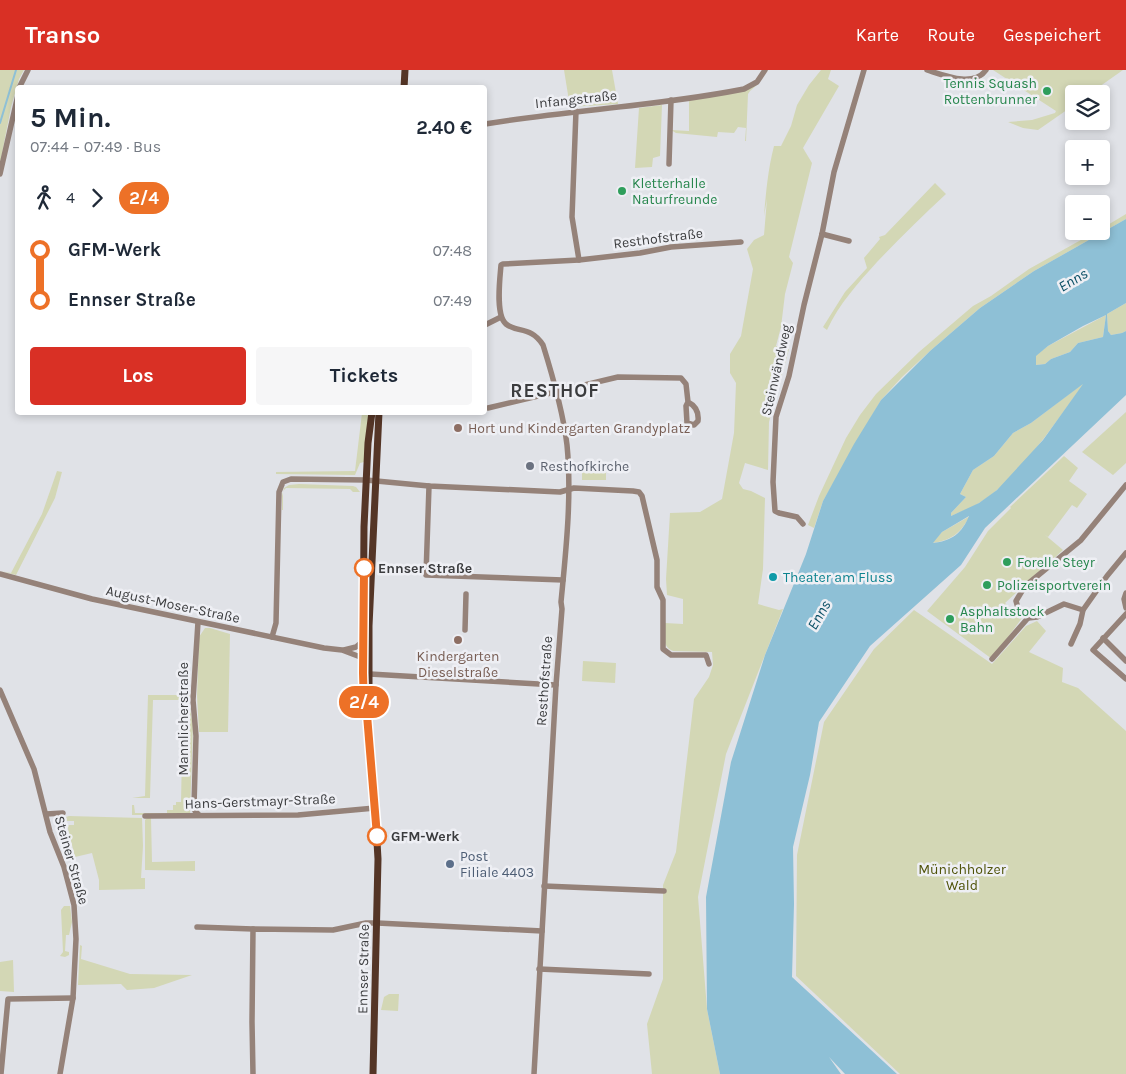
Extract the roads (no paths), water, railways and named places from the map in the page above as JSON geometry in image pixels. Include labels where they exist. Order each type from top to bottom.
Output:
[{"type":"main road","points":[[404,85],[405,70]]},
{"type":"main road","name":"Ennser Straße","points":[[372,415],[366,480],[363,658],[364,707],[367,715],[376,808],[378,866],[373,1074]]},
{"type":"main road","name":"Ennser Straße","points":[[367,715],[369,707],[369,626],[379,415]]},
{"type":"street","points":[[20,85],[28,70]]},
{"type":"street","name":"Infangstraße","points":[[487,124],[576,111],[621,107],[749,88],[758,82],[765,70]]},
{"type":"street","name":"Steinwändweg","points":[[803,524],[797,517],[775,511],[773,482],[776,417],[789,376],[822,234],[834,172],[864,70]]},
{"type":"street","points":[[927,70],[954,78],[974,79],[982,76],[986,70]]},
{"type":"street","points":[[669,164],[671,100]]},
{"type":"street","points":[[0,174],[15,108]]},
{"type":"street","points":[[576,111],[572,217],[579,260]]},
{"type":"street","points":[[822,234],[848,242]]},
{"type":"street","name":"Resthofstraße","points":[[534,1074],[562,609],[568,490],[567,443],[557,392],[543,345],[540,340],[529,332],[507,324],[501,317],[502,264],[579,260],[640,253],[671,247],[741,242]]},
{"type":"street","points":[[487,324],[501,317]]},
{"type":"street","points":[[488,408],[618,377],[679,377],[686,384],[688,402]]},
{"type":"street","points":[[272,637],[276,623],[279,492],[283,482],[291,479],[375,480],[429,486],[560,492],[574,488],[633,490],[639,492],[642,496],[657,560],[657,587],[663,604],[663,649],[671,655],[706,655],[709,664]]},
{"type":"street","points":[[1083,610],[1064,604],[1036,617],[1028,618],[1022,614],[1017,603],[1020,593],[1038,574],[1081,540],[1126,485]]},
{"type":"street","points":[[429,486],[426,575],[563,580]]},
{"type":"street","points":[[1071,644],[1080,624],[1083,610],[1126,553]]},
{"type":"street","name":"August-Moser-Straße","points":[[0,574],[92,600],[324,648],[342,650],[363,658]]},
{"type":"street","points":[[1126,593],[1124,602],[1126,608]]},
{"type":"street","points":[[465,630],[466,594]]},
{"type":"street","points":[[1126,614],[1093,650],[1126,679]]},
{"type":"street","points":[[992,659],[1028,618]]},
{"type":"street","name":"Mannlicherstraße","points":[[198,622],[193,700],[196,736],[194,806],[195,811],[199,814]]},
{"type":"street","points":[[1103,638],[1126,661]]},
{"type":"street","name":"August-Moser-Straße","points":[[342,650],[356,647],[363,642]]},
{"type":"street","points":[[370,674],[556,685]]},
{"type":"street","name":"Steiner Straße","points":[[0,690],[30,757],[70,887],[75,913],[76,939],[73,998],[60,1074]]},
{"type":"street","name":"Hans-Gerstmayr-Straße","points":[[145,816],[298,814],[376,808]]},
{"type":"street","points":[[46,814],[63,813]]},
{"type":"street","points":[[544,886],[664,891]]},
{"type":"street","points":[[197,927],[332,930],[366,923],[376,923],[542,931]]},
{"type":"street","points":[[253,929],[253,1074]]},
{"type":"street","points":[[540,969],[649,974]]},
{"type":"street","points":[[1,1074],[8,999],[73,998]]},
{"type":"water","name":"Enns","points":[[1126,219],[1126,303],[1107,314],[1108,331],[1111,335],[1126,331],[1126,395],[985,528],[961,565],[870,646],[819,722],[810,775],[793,847],[792,977],[897,1074],[845,1074],[829,1057],[841,1074],[720,1074],[707,1009],[706,897],[731,762],[765,655],[806,554],[823,501],[854,444],[881,400],[930,351],[980,308],[1034,271],[1089,240],[1110,240],[1110,228]],"holes":[[[1106,315],[1103,337],[1078,343],[1070,352],[1051,359],[1045,364],[1036,365],[1036,356],[1048,346]],[[1083,384],[1043,440],[997,490],[979,503],[951,516],[951,513],[966,497],[960,494],[973,470],[994,456],[1013,433],[1031,423]],[[969,516],[956,535],[933,543],[942,532]]]},
{"type":"waterway","points":[[0,123],[16,70]]},
{"type":"place","name":"Tennis Squash Rottenbrunner","points":[[1047,91]]},
{"type":"place","name":"Kletterhalle Naturfreunde","points":[[622,191]]},
{"type":"place","name":"Hort und Kindergarten Grandyplatz","points":[[458,428]]},
{"type":"place","name":"Resthofkirche","points":[[530,466]]},
{"type":"place","name":"Forelle Steyr","points":[[1007,562]]},
{"type":"place","name":"Ennser Straße","points":[[364,568]]},
{"type":"place","name":"Theater am Fluss","points":[[773,577]]},
{"type":"place","name":"Polizeisportverein","points":[[987,585]]},
{"type":"place","name":"Asphaltstock Bahn","points":[[950,619]]},
{"type":"place","name":"Kindergarten Dieselstraße","points":[[458,640]]},
{"type":"place","name":"GFM-Werk","points":[[377,836]]},
{"type":"place","name":"Post Filiale 4403","points":[[450,864]]},
{"type":"district","name":"RESTHOF","points":[[555,390]]},
{"type":"park label","name":"Münichholzer Wald","points":[[962,878]]}]
